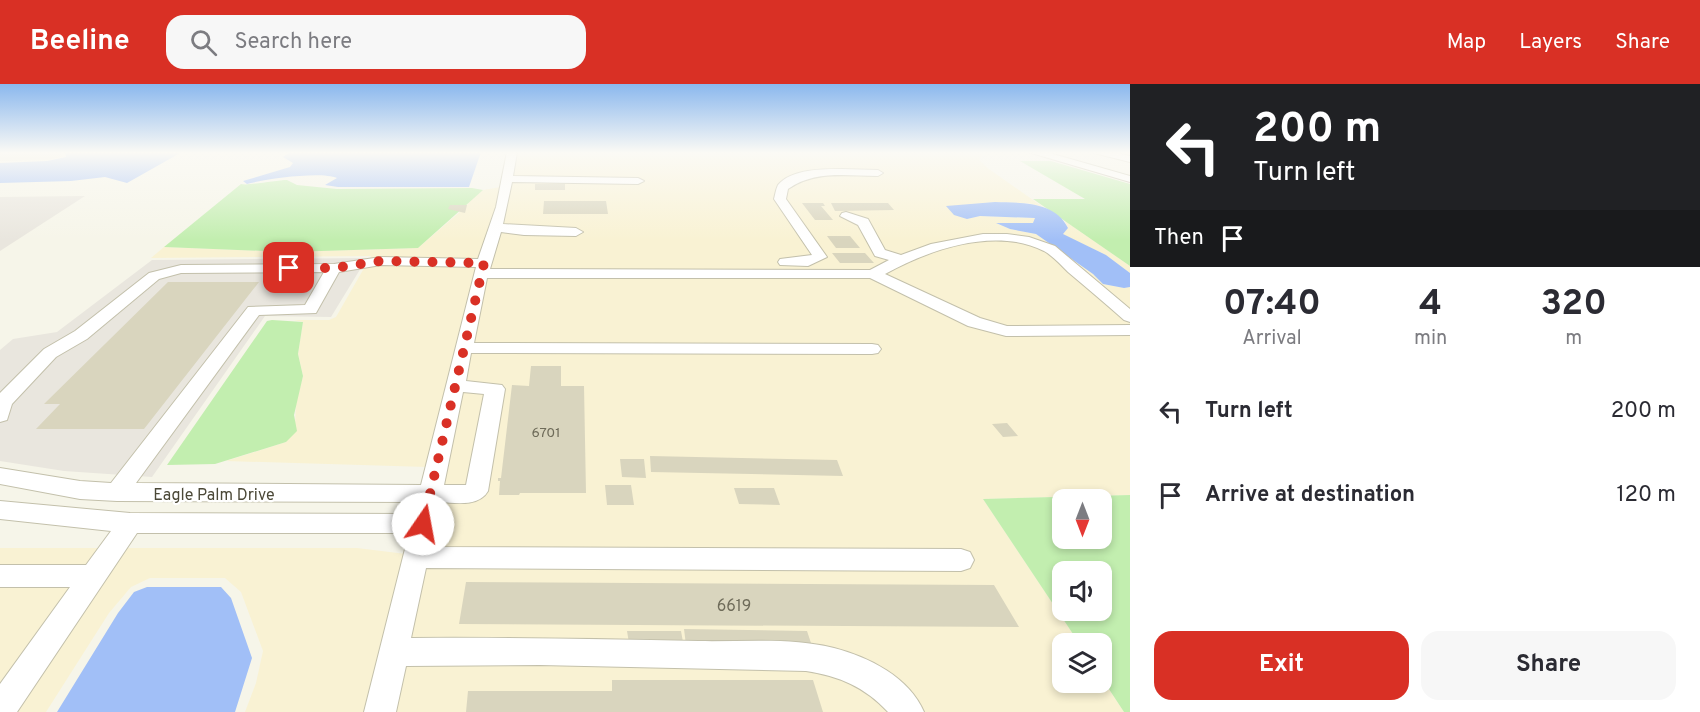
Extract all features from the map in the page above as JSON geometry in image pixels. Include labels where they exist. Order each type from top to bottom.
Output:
[{"type":"street","points":[[380,712],[464,348],[506,181]]},
{"type":"street","points":[[484,266],[808,262],[820,257],[780,199],[783,187],[794,181]]},
{"type":"street","points":[[846,216],[863,222],[880,253],[900,259]]},
{"type":"street","points":[[495,227],[524,231],[576,232]]},
{"type":"street","points":[[873,274],[900,259],[985,237],[1016,238],[1039,243],[1059,256],[1130,317]]},
{"type":"street","points":[[0,415],[2,402],[50,353],[81,335],[154,276],[181,269],[334,268],[381,261],[601,275],[675,272],[873,274],[974,322],[1006,331],[1130,330]]},
{"type":"street","points":[[117,492],[254,310],[310,310],[334,268]]},
{"type":"street","points":[[464,348],[872,349]]},
{"type":"street","name":"Eagle Palm Drive","points":[[0,476],[80,490],[117,492],[470,494],[476,491],[495,389],[455,386]]},
{"type":"street","name":"Eagle Palm Drive","points":[[0,510],[130,523],[423,524]]},
{"type":"street","points":[[0,710],[130,523]]},
{"type":"street","points":[[415,557],[961,560]]},
{"type":"street","points":[[0,576],[93,576]]},
{"type":"street","points":[[393,652],[540,651],[822,659],[859,670],[880,682],[897,697],[908,712]]},
{"type":"shaded area","points":[[509,181],[1006,181],[1043,207],[1028,203],[995,202],[966,205],[967,219],[980,216],[1035,218],[1034,223],[998,224],[1036,234],[1093,274],[1103,284],[1130,287],[1130,495],[1112,495],[1112,489],[1052,489],[1052,497],[983,499],[1052,602],[1052,621],[1064,621],[1072,633],[1052,633],[1052,693],[1112,693],[1124,712],[392,712]]},
{"type":"shaded area","points":[[501,187],[427,467],[226,461],[286,442],[295,424],[296,402],[303,376],[298,354],[303,322],[294,320],[329,320],[336,317],[371,256],[151,258],[164,247],[289,252],[418,248],[476,195],[483,190]]},
{"type":"shaded area","points":[[85,196],[0,251],[0,197]]},
{"type":"shaded area","points":[[1065,221],[1130,266],[1130,273],[1106,255],[1062,234],[1068,228]]},
{"type":"shaded area","points":[[367,258],[331,317],[265,316],[152,477],[64,471],[0,461],[0,350],[13,339],[57,332],[152,260]]},
{"type":"shaded area","points":[[0,548],[357,548],[406,554],[367,712],[245,712],[256,683],[263,651],[241,592],[225,578],[150,578],[131,587],[109,613],[46,712],[0,712]]},
{"type":"green space","points":[[290,181],[297,185],[337,189],[472,188],[483,190],[418,248],[289,252],[164,247],[241,184]]},
{"type":"green space","points":[[1055,181],[1121,181],[1130,184],[1130,266],[1033,199],[1085,199]]},
{"type":"green space","points":[[267,321],[303,322],[298,354],[303,376],[294,415],[297,431],[286,442],[215,464],[167,465]]},
{"type":"green space","points":[[1112,495],[1130,495],[1130,712],[1124,712],[1112,693],[1112,633],[1072,633],[1064,621],[1112,621],[1112,561],[1052,561],[1052,602],[983,499],[1052,497],[1052,549],[1112,549]]},
{"type":"water","points":[[0,181],[60,181],[0,183]]},
{"type":"water","points":[[243,181],[261,181],[247,184]]},
{"type":"water","points":[[331,181],[471,181],[469,187],[338,187],[325,185]]},
{"type":"water","points":[[995,202],[1036,205],[1055,213],[1068,228],[1063,234],[1106,255],[1130,273],[1130,287],[1103,284],[1093,274],[1036,234],[1010,229],[996,223],[1033,223],[1035,218],[980,216],[967,219],[954,215],[946,206]]},
{"type":"water","points":[[147,587],[221,587],[231,598],[252,658],[235,712],[57,712],[118,613],[134,592]]},
{"type":"building","points":[[535,184],[565,184],[565,190],[535,190]]},
{"type":"building","points":[[544,201],[606,201],[608,214],[543,214]]},
{"type":"building","points":[[802,203],[823,203],[825,206],[821,206],[833,220],[815,220]]},
{"type":"building","points":[[831,203],[888,203],[894,210],[835,211]]},
{"type":"building","points":[[450,205],[467,205],[465,213],[448,209]]},
{"type":"building","points":[[827,236],[850,236],[860,248],[836,248]]},
{"type":"building","points":[[832,253],[865,253],[874,263],[840,263]]},
{"type":"building","points":[[168,282],[259,282],[144,429],[36,429],[60,404],[44,404]]},
{"type":"building","points":[[531,366],[561,366],[561,386],[584,386],[586,493],[499,495],[500,481],[498,478],[501,478],[512,385],[529,386]]},
{"type":"building","points":[[1007,423],[1018,436],[1003,437],[992,424]]},
{"type":"building","points":[[650,456],[837,460],[843,476],[651,472]]},
{"type":"building","points":[[620,459],[644,459],[646,478],[622,477]]},
{"type":"building","points":[[605,485],[631,485],[634,505],[607,505]]},
{"type":"building","points":[[734,488],[774,488],[780,505],[739,504]]},
{"type":"building","points":[[466,582],[994,585],[1019,627],[459,624]]},
{"type":"building","points":[[684,629],[807,631],[812,646],[686,645]]},
{"type":"building","points":[[627,631],[681,631],[683,642],[629,643]]},
{"type":"building","points":[[612,680],[813,680],[823,712],[466,712],[468,691],[612,691]]},
{"type":"route","points":[[289,268],[334,268],[381,261],[484,263],[423,524]]}]
